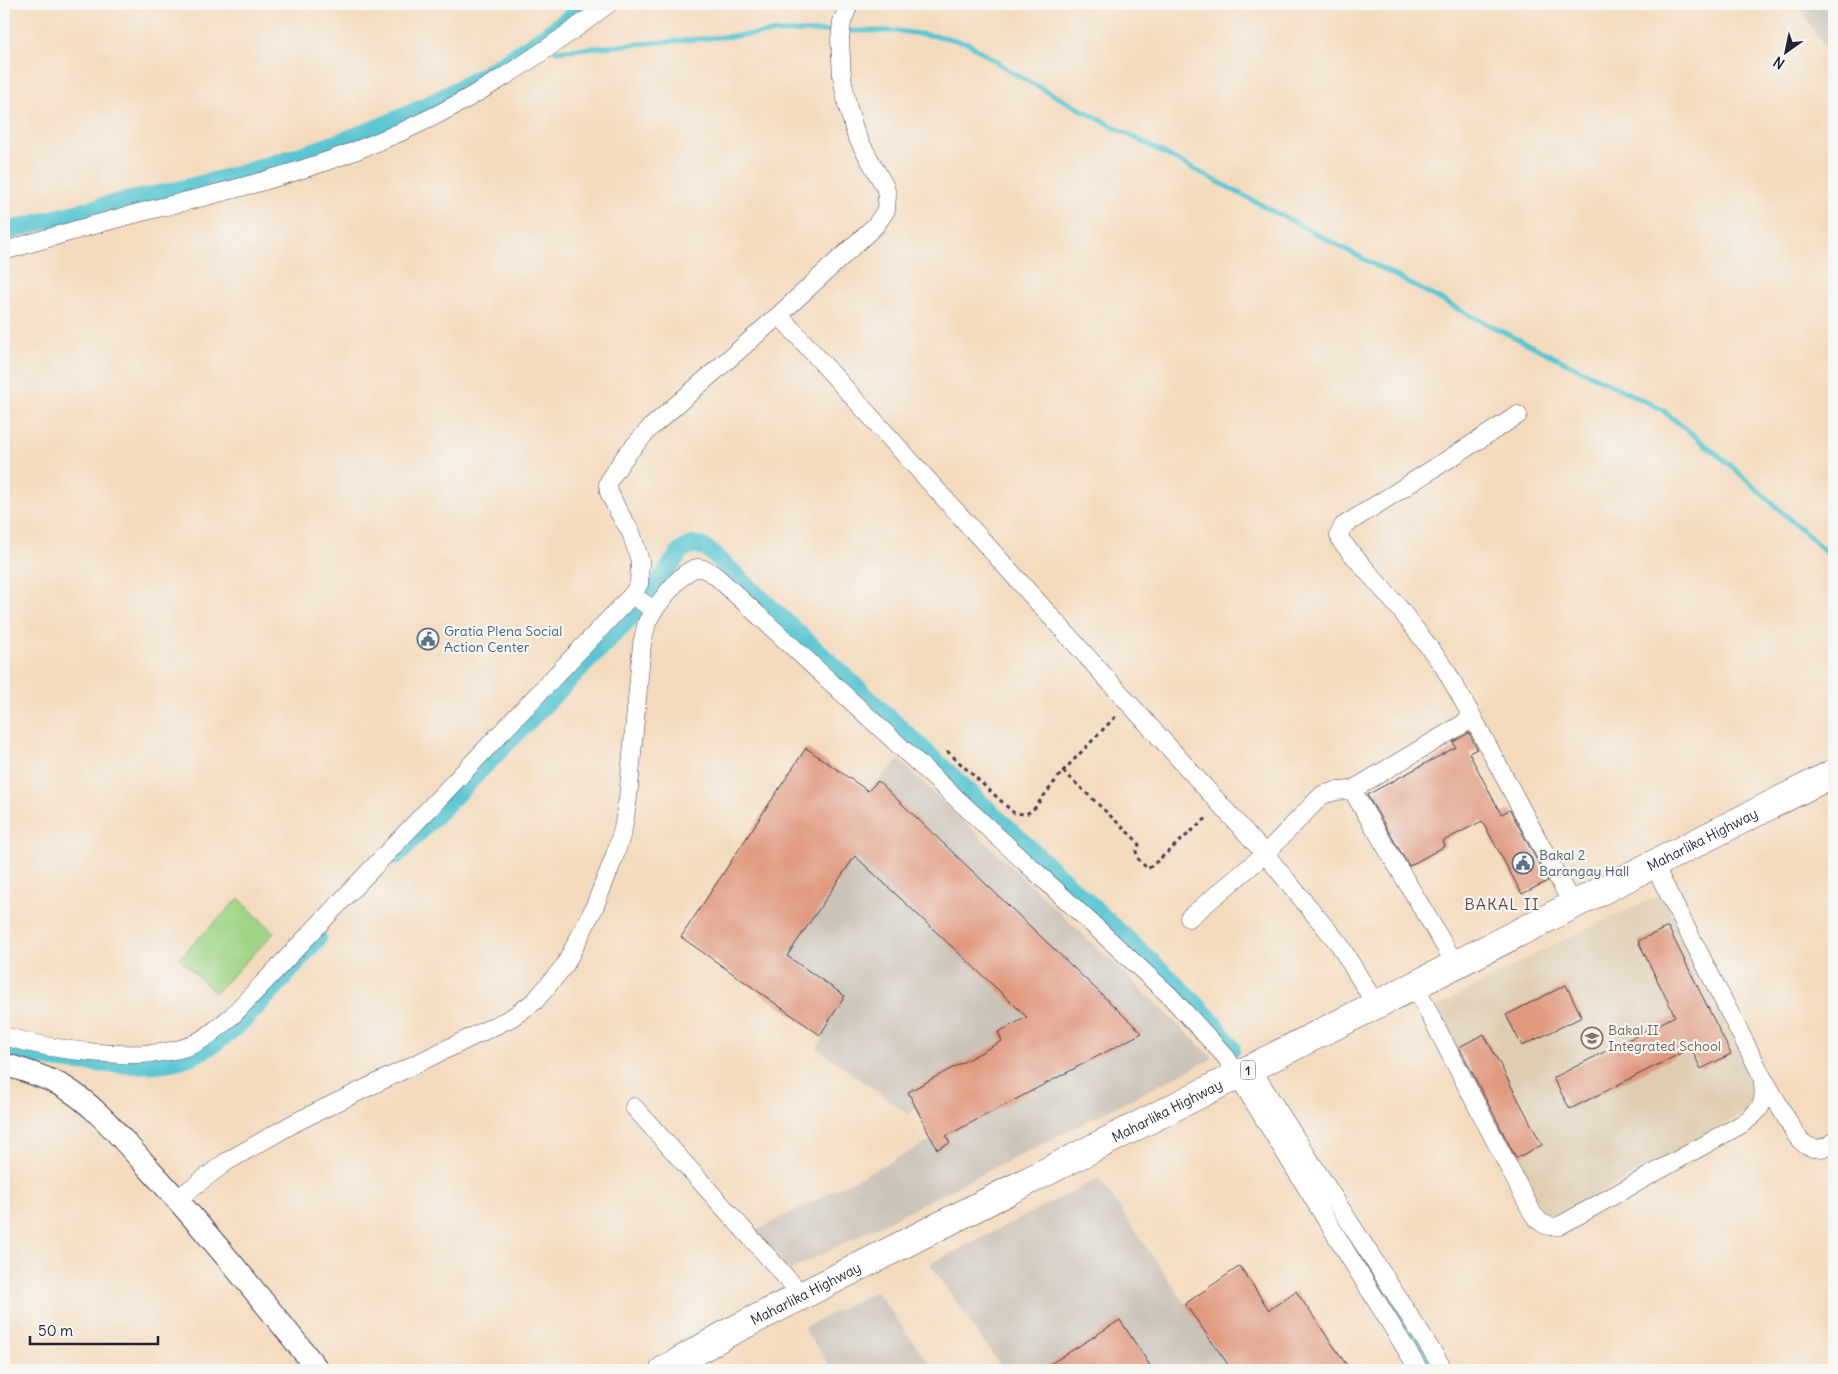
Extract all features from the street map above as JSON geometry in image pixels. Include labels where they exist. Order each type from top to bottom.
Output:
[{"type":"highway","name":"Maharlika Highway","points":[[664,1370],[728,1333],[802,1295],[1834,773]]},
{"type":"street","points":[[4,251],[149,210],[251,185],[375,143],[415,126],[491,85],[527,63],[608,4]]},
{"type":"street","points":[[4,1036],[46,1046],[110,1053],[143,1054],[170,1051],[189,1046],[208,1036],[232,1016],[632,595],[640,579],[640,561],[631,532],[609,492],[608,484],[611,478],[632,447],[650,428],[778,316],[876,225],[883,215],[887,203],[886,187],[854,130],[842,77],[840,39],[842,22],[849,4]]},
{"type":"street","points":[[778,316],[1265,854],[1339,944],[1376,1005]]},
{"type":"street","points":[[1518,415],[1343,526],[1339,532],[1341,541],[1399,608],[1432,650],[1473,718],[1573,906]]},
{"type":"street","points":[[177,1199],[226,1162],[296,1122],[511,1018],[535,1001],[560,973],[594,908],[621,836],[628,798],[642,644],[647,622],[673,586],[692,569],[701,568],[717,577],[1169,995],[1221,1051],[1244,1072],[1444,1370]]},
{"type":"street","points":[[632,595],[654,610]]},
{"type":"street","points":[[1189,918],[1265,854],[1322,795],[1330,792],[1352,790],[1473,718]]},
{"type":"street","points":[[1352,790],[1456,965]]},
{"type":"street","points":[[1654,865],[1762,1076],[1796,1135],[1803,1143],[1817,1149],[1826,1147],[1834,1141]]},
{"type":"street","points":[[1415,986],[1533,1214],[1541,1223],[1550,1227],[1562,1224],[1749,1119],[1759,1111],[1763,1104],[1765,1092],[1762,1076]]},
{"type":"street","points":[[4,1064],[52,1080],[76,1095],[98,1114],[177,1199],[258,1294],[318,1370]]},
{"type":"street","points":[[1244,1072],[1419,1370]]},
{"type":"street","points":[[634,1107],[802,1295]]},
{"type":"lane","points":[[1830,4],[1834,11]]},
{"type":"path","points":[[947,750],[1011,810],[1018,814],[1026,814],[1033,810],[1063,771],[1129,703]]},
{"type":"path","points":[[1063,771],[1137,841],[1139,845],[1136,850],[1136,857],[1148,869],[1222,805]]},
{"type":"shaded area","points":[[1797,4],[1834,4],[1834,62]]},
{"type":"shaded area","points":[[806,748],[868,791],[899,760],[1213,1058],[789,1271],[753,1232],[932,1140],[916,1109],[908,1114],[817,1048],[823,1039],[820,1035],[681,937]]},
{"type":"shaded area","name":"Bakal II Integrated School","points":[[1662,894],[1755,1077],[1754,1100],[1746,1112],[1563,1214],[1552,1216],[1543,1214],[1433,1009],[1555,944]]},
{"type":"shaded area","points":[[1099,1178],[1185,1304],[1240,1266],[1269,1309],[1296,1291],[1350,1370],[1003,1370],[930,1264]]},
{"type":"shaded area","points":[[876,1291],[934,1370],[833,1370],[803,1328]]},
{"type":"green space","points":[[239,898],[274,933],[215,993],[179,958]]},
{"type":"building","points":[[1469,733],[1477,749],[1469,753],[1501,814],[1510,810],[1548,881],[1522,894],[1482,821],[1443,841],[1445,846],[1409,866],[1367,795],[1456,747],[1453,742]]},
{"type":"building","points":[[806,748],[868,791],[878,781],[1142,1033],[946,1136],[950,1143],[937,1149],[908,1092],[1002,1041],[998,1032],[1027,1017],[855,856],[787,956],[845,996],[820,1035],[681,937]]},
{"type":"building","points":[[1668,927],[1731,1054],[1701,1069],[1691,1048],[1570,1109],[1553,1078],[1675,1016],[1638,941]]},
{"type":"building","points":[[1566,985],[1582,1017],[1522,1046],[1506,1015]]},
{"type":"building","points":[[1484,1034],[1542,1145],[1516,1158],[1459,1047]]},
{"type":"building","points":[[1240,1266],[1269,1310],[1296,1291],[1350,1370],[1232,1370],[1185,1304]]},
{"type":"building","points":[[1120,1320],[1153,1370],[1041,1370]]},
{"type":"waterway","points":[[4,232],[247,172],[321,149],[369,131],[427,105],[483,75],[537,41],[588,4]]},
{"type":"waterway","points":[[556,51],[780,32],[834,31]]},
{"type":"waterway","points":[[850,31],[898,31],[943,37],[968,43],[1013,73],[1479,320],[1661,409],[1728,463],[1834,559]]},
{"type":"waterway","points":[[648,598],[684,549],[692,545],[699,545],[711,552],[1180,988],[1209,1018],[1232,1048]]},
{"type":"waterway","points":[[396,856],[638,610]]},
{"type":"waterway","points":[[4,1047],[57,1060],[84,1063],[146,1065],[180,1060],[200,1052],[219,1040],[237,1025],[272,990],[318,938]]},
{"type":"waterway","points":[[1308,1174],[1431,1370]]},
{"type":"place","name":"Gratia Plena Social Action Center","points":[[428,639]]},
{"type":"place","name":"Bakal 2 Barangay Hall","points":[[1523,863]]},
{"type":"place","name":"Bakal II Integrated School","points":[[1592,1038]]},
{"type":"district","name":"BAKAL II","points":[[1502,904]]}]
